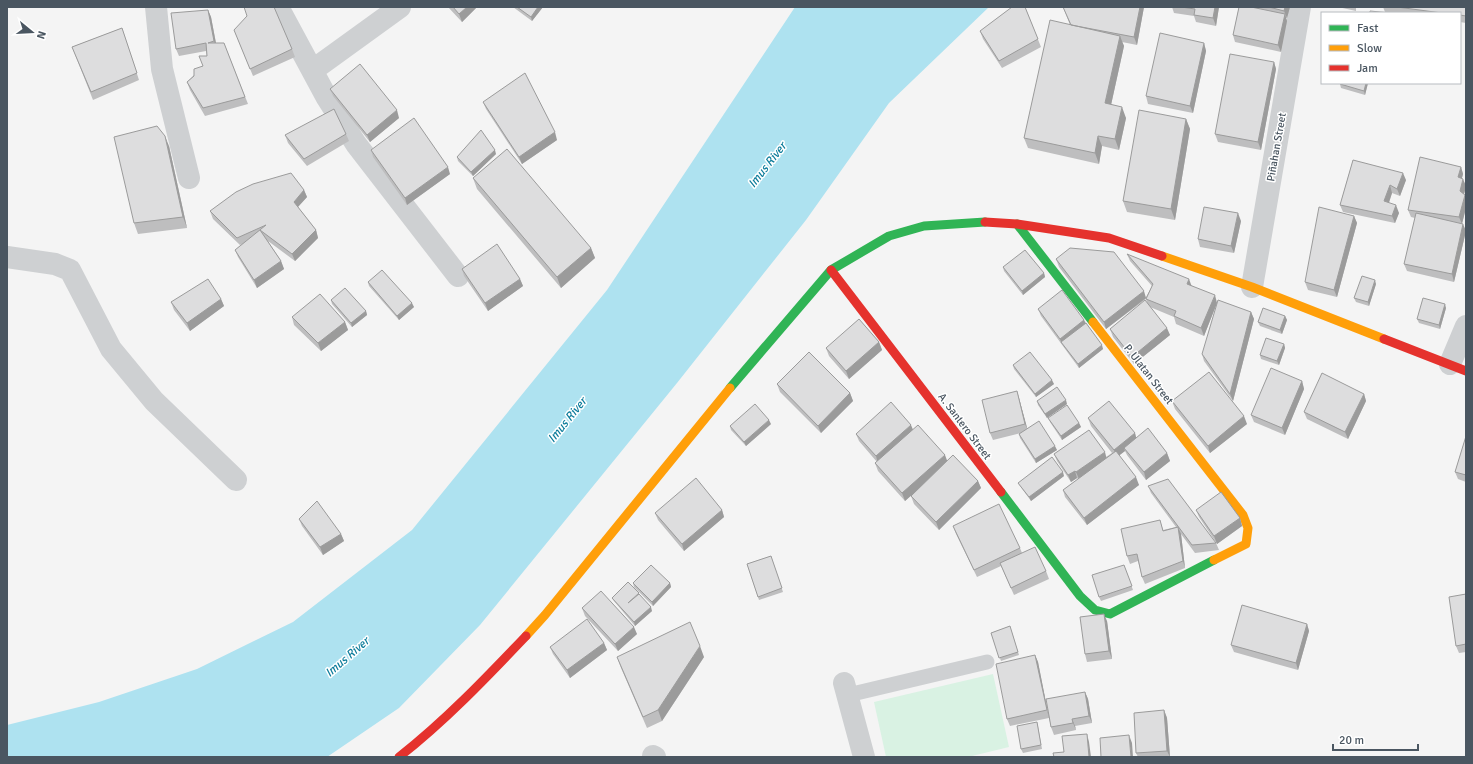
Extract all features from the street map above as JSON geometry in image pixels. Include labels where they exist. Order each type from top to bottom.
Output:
[{"type":"main road","points":[[399,757],[417,744],[489,675],[545,615],[697,427],[831,270],[889,236],[924,226],[986,222],[1018,224],[1109,238],[1252,287],[1458,367]]},
{"type":"main road","name":"P. Ulatan Street","points":[[1018,224],[1244,515],[1248,528],[1246,544]]},
{"type":"main road","name":"A. Santero Street","points":[[831,270],[1080,596],[1095,610],[1110,614],[1246,544]]},
{"type":"street","points":[[156,7],[162,69],[189,178]]},
{"type":"street","points":[[278,7],[327,98],[370,163],[458,276]]},
{"type":"street","points":[[313,70],[400,7]]},
{"type":"street","name":"Piñahan Street","points":[[1252,287],[1300,7]]},
{"type":"street","points":[[7,257],[55,264],[70,270],[111,349],[154,401],[236,480]]},
{"type":"street","points":[[1458,367],[1466,326]]},
{"type":"street","points":[[846,689],[864,757]]},
{"type":"lane","points":[[846,689],[986,662]]},
{"type":"green space","points":[[993,674],[1009,747],[968,757],[886,757],[874,702]]},
{"type":"water","name":"Imus River","points":[[795,7],[989,7],[889,103],[806,220],[677,383],[480,625],[399,708],[327,757],[7,757],[7,725],[99,702],[197,669],[293,622],[412,530],[607,290]]},
{"type":"building","points":[[244,7],[274,7],[292,49],[250,69],[234,30],[247,16]]},
{"type":"building","points":[[453,7],[467,7],[459,14]]},
{"type":"building","points":[[517,7],[538,7],[531,17]]},
{"type":"building","points":[[1012,7],[1025,7],[1038,39],[999,61],[980,31]]},
{"type":"building","points":[[1063,7],[1140,7],[1134,37],[1071,25]]},
{"type":"building","points":[[1181,7],[1215,7],[1213,18],[1194,15],[1195,9]]},
{"type":"building","points":[[1239,7],[1251,7],[1285,14],[1278,45],[1233,35]]},
{"type":"building","points":[[1269,7],[1285,7],[1284,11]]},
{"type":"building","points":[[1397,7],[1466,7],[1466,16],[1461,15],[1461,12],[1434,12]]},
{"type":"building","points":[[208,10],[214,41],[208,43],[224,43],[245,97],[203,108],[187,82],[194,76],[194,69],[203,66],[199,56],[207,56],[206,43],[176,49],[171,13]]},
{"type":"building","points":[[1050,20],[1120,36],[1105,103],[1122,107],[1115,139],[1098,136],[1095,153],[1024,138]]},
{"type":"building","points":[[122,28],[137,73],[91,92],[72,47]]},
{"type":"building","points":[[1160,33],[1204,43],[1190,106],[1146,96]]},
{"type":"building","points":[[1230,54],[1274,62],[1258,142],[1215,134]]},
{"type":"building","points":[[360,64],[397,110],[367,135],[330,89]]},
{"type":"building","points":[[525,73],[555,132],[519,157],[483,102]]},
{"type":"building","points":[[1340,84],[1366,84],[1364,91]]},
{"type":"building","points":[[334,109],[346,134],[304,159],[285,135]]},
{"type":"building","points":[[1139,110],[1186,119],[1171,209],[1123,201]]},
{"type":"building","points":[[414,118],[448,167],[405,198],[371,150]]},
{"type":"building","points":[[157,126],[165,136],[183,217],[134,223],[114,137]]},
{"type":"building","points":[[481,130],[495,150],[471,172],[457,157]]},
{"type":"building","points":[[507,149],[591,248],[557,277],[473,178]]},
{"type":"building","points":[[1420,157],[1461,167],[1458,177],[1463,179],[1460,191],[1465,195],[1459,217],[1408,210]]},
{"type":"building","points":[[1353,160],[1403,173],[1397,189],[1390,185],[1384,201],[1396,205],[1392,216],[1340,205]]},
{"type":"building","points":[[291,173],[304,190],[294,202],[316,230],[292,254],[260,230],[281,261],[254,280],[235,250],[266,225],[237,238],[210,211],[236,192],[253,184]]},
{"type":"building","points":[[1204,207],[1238,213],[1231,246],[1198,239]]},
{"type":"building","points":[[1319,207],[1354,216],[1334,290],[1305,282]]},
{"type":"building","points":[[1416,213],[1463,224],[1452,274],[1404,264]]},
{"type":"building","points":[[497,244],[520,279],[485,303],[462,269]]},
{"type":"building","points":[[1070,248],[1114,252],[1144,291],[1104,322],[1056,259]]},
{"type":"building","points":[[1025,250],[1044,273],[1022,291],[1003,267]]},
{"type":"building","points":[[1127,254],[1189,279],[1187,284],[1215,295],[1201,328],[1174,316],[1176,311],[1146,299],[1153,284]]},
{"type":"building","points":[[382,270],[412,303],[397,316],[368,282]]},
{"type":"building","points":[[1362,276],[1375,280],[1368,302],[1354,298]]},
{"type":"building","points":[[208,279],[221,299],[187,323],[171,302]]},
{"type":"building","points":[[345,288],[366,311],[351,323],[331,300]]},
{"type":"building","points":[[1062,290],[1084,320],[1060,339],[1038,309]]},
{"type":"building","points":[[320,294],[345,322],[318,343],[292,317]]},
{"type":"building","points":[[1423,298],[1445,304],[1439,325],[1417,319]]},
{"type":"building","points":[[1145,300],[1167,328],[1132,357],[1110,329]]},
{"type":"building","points":[[1218,300],[1251,312],[1230,394],[1202,354]]},
{"type":"building","points":[[1263,308],[1285,316],[1280,330],[1258,322]]},
{"type":"building","points":[[859,319],[879,342],[846,371],[826,348]]},
{"type":"building","points":[[1086,323],[1102,345],[1078,364],[1061,342]]},
{"type":"building","points":[[1266,338],[1284,344],[1277,361],[1260,355]]},
{"type":"building","points":[[809,352],[850,393],[818,426],[777,384]]},
{"type":"building","points":[[1030,352],[1052,380],[1035,394],[1013,365]]},
{"type":"building","points":[[1271,368],[1302,381],[1282,428],[1251,415]]},
{"type":"building","points":[[1209,372],[1244,416],[1208,446],[1172,401]]},
{"type":"building","points":[[1322,373],[1364,394],[1345,432],[1304,412]]},
{"type":"building","points":[[1057,387],[1066,400],[1045,414],[1037,401]]},
{"type":"building","points":[[1017,391],[1025,424],[990,433],[982,400]]},
{"type":"building","points":[[1109,401],[1135,433],[1114,450],[1088,418]]},
{"type":"building","points":[[891,402],[911,425],[876,456],[856,434]]},
{"type":"building","points":[[755,404],[769,420],[744,442],[730,426]]},
{"type":"building","points":[[1067,405],[1079,423],[1061,436],[1048,418]]},
{"type":"building","points":[[1039,421],[1055,446],[1035,459],[1019,434]]},
{"type":"building","points":[[918,425],[945,455],[902,493],[875,463]]},
{"type":"building","points":[[1148,428],[1167,453],[1144,472],[1124,448]]},
{"type":"building","points":[[1089,430],[1105,452],[1076,472],[1075,471],[1068,475],[1054,454]]},
{"type":"building","points":[[1466,436],[1466,475],[1455,472]]},
{"type":"building","points":[[1116,451],[1136,477],[1084,518],[1063,490]]},
{"type":"building","points":[[953,455],[978,481],[936,522],[911,496]]},
{"type":"building","points":[[1052,457],[1063,472],[1029,497],[1018,483]]},
{"type":"building","points":[[696,478],[722,510],[682,544],[655,513]]},
{"type":"building","points":[[1168,479],[1216,543],[1192,545],[1148,486]]},
{"type":"building","points":[[1221,492],[1240,518],[1214,536],[1196,510]]},
{"type":"building","points":[[317,501],[341,534],[320,547],[299,519]]},
{"type":"building","points":[[999,504],[1020,548],[974,570],[953,526]]},
{"type":"building","points":[[1160,520],[1163,531],[1178,527],[1183,561],[1142,577],[1137,554],[1127,556],[1121,529]]},
{"type":"building","points":[[1035,547],[1046,571],[1011,588],[1000,563]]},
{"type":"building","points":[[771,556],[782,588],[758,597],[747,564]]},
{"type":"building","points":[[651,565],[670,583],[652,602],[633,583]]},
{"type":"building","points":[[1124,565],[1132,586],[1099,597],[1092,575]]},
{"type":"building","points":[[628,582],[639,593],[628,603],[639,594],[651,607],[634,622],[612,598]]},
{"type":"building","points":[[601,591],[634,627],[615,644],[582,608]]},
{"type":"building","points":[[1466,594],[1466,644],[1456,646],[1449,597]]},
{"type":"building","points":[[1242,605],[1307,624],[1296,663],[1231,645]]},
{"type":"building","points":[[1104,614],[1109,651],[1085,654],[1080,617]]},
{"type":"building","points":[[587,619],[604,643],[567,670],[550,647]]},
{"type":"building","points":[[690,622],[700,646],[658,710],[643,717],[617,657]]},
{"type":"building","points":[[1010,626],[1018,652],[999,658],[991,633]]},
{"type":"building","points":[[1035,655],[1047,710],[1007,719],[996,664]]},
{"type":"building","points":[[1085,692],[1089,716],[1072,719],[1073,723],[1051,727],[1046,699]]},
{"type":"building","points":[[1164,710],[1167,751],[1136,753],[1134,713]]},
{"type":"building","points":[[1037,722],[1041,745],[1021,749],[1017,726]]},
{"type":"building","points":[[1087,734],[1089,757],[1054,757],[1053,753],[1064,752],[1062,736]]},
{"type":"building","points":[[1129,735],[1131,757],[1101,757],[1100,738]]},
{"type":"traffic: fast","points":[[730,388],[831,270],[889,236],[924,226],[985,222]]},
{"type":"traffic: fast","points":[[1017,224],[1093,322]]},
{"type":"traffic: fast","points":[[1001,492],[1080,596],[1095,610],[1110,614],[1214,560]]},
{"type":"traffic: slow","points":[[1162,256],[1252,287],[1384,339]]},
{"type":"traffic: slow","points":[[1093,322],[1243,515],[1248,528],[1246,544],[1214,560]]},
{"type":"traffic: slow","points":[[526,636],[545,615],[730,388]]},
{"type":"traffic: jam","points":[[985,222],[1017,224],[1109,238],[1162,256]]},
{"type":"traffic: jam","points":[[831,270],[1001,492]]},
{"type":"traffic: jam","points":[[1384,339],[1466,371]]},
{"type":"traffic: jam","points":[[399,757],[449,714],[526,636]]}]
